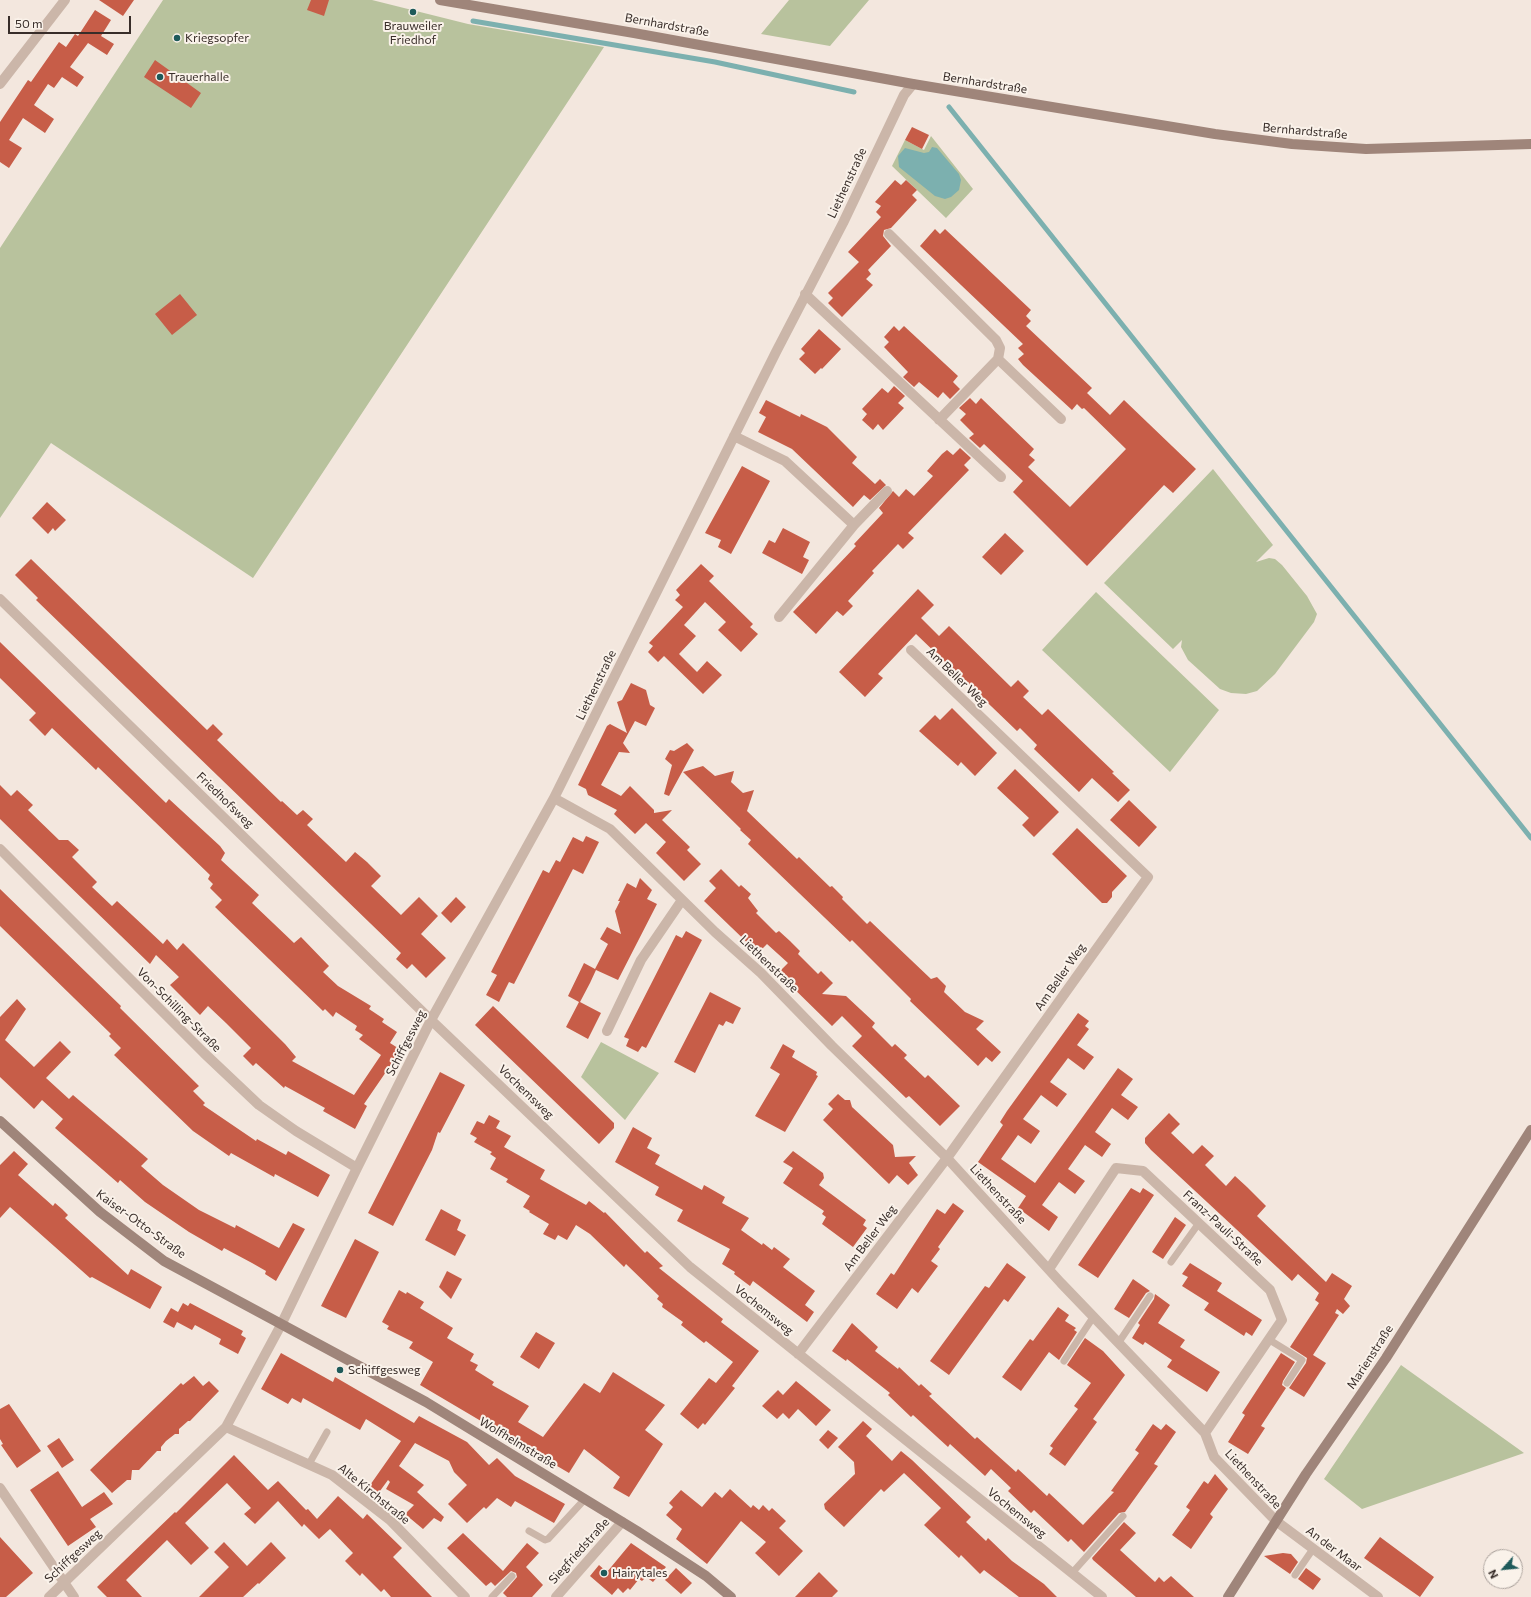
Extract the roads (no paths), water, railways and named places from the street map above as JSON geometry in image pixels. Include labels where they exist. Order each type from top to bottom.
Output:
[{"type":"street","points":[[0,84],[65,0]]},
{"type":"street","name":"Bernhardstraße","points":[[440,0],[656,37],[913,84],[1215,134],[1292,144],[1366,149],[1531,144]]},
{"type":"street","name":"Liethenstraße","points":[[913,84],[904,96],[843,223],[805,294],[554,798],[610,829],[682,900],[761,973],[832,1046],[947,1158],[1049,1269],[1204,1433],[1214,1456],[1276,1521]]},
{"type":"street","points":[[888,234],[996,340],[1000,348],[998,359],[939,420]]},
{"type":"street","points":[[805,294],[1001,477]]},
{"type":"street","points":[[998,359],[1061,419]]},
{"type":"street","points":[[734,436],[785,461],[854,525]]},
{"type":"street","points":[[779,617],[854,525],[887,491]]},
{"type":"street","name":"Friedhofsweg","points":[[0,599],[431,1020]]},
{"type":"street","name":"Am Beller Weg","points":[[798,1354],[947,1158],[1148,877],[911,650]]},
{"type":"street","name":"Schiffgesweg","points":[[49,1597],[226,1427],[281,1325],[431,1020],[554,798]]},
{"type":"street","name":"Von-Schilling-Straße","points":[[0,849],[204,1053],[259,1105],[296,1131],[357,1168]]},
{"type":"street","points":[[607,1031],[641,960],[682,900]]},
{"type":"street","name":"Vochemsweg","points":[[431,1020],[690,1267],[1102,1597]]},
{"type":"street","name":"Kaiser-Otto-Straße","points":[[0,1121],[100,1212],[164,1261],[281,1325]]},
{"type":"street","name":"Marienstraße","points":[[1228,1597],[1276,1521],[1386,1358],[1531,1130]]},
{"type":"street","name":"Franz-Pauli-Straße","points":[[1049,1269],[1116,1168],[1143,1171],[1270,1290],[1282,1320],[1204,1433]]},
{"type":"street","name":"Wolfhelmstraße","points":[[281,1325],[426,1402],[622,1522],[706,1576],[731,1597]]},
{"type":"street","name":"Alte Kirchstraße","points":[[226,1427],[332,1475],[390,1520],[465,1597]]},
{"type":"street","points":[[0,1488],[74,1597]]},
{"type":"street","name":"An der Maar","points":[[1276,1521],[1378,1597]]},
{"type":"street","name":"Siegfriedstraße","points":[[556,1597],[622,1522]]},
{"type":"lane","points":[[1171,1262],[1199,1223]]},
{"type":"lane","points":[[1119,1342],[1150,1296]]},
{"type":"lane","points":[[1064,1360],[1094,1316]]},
{"type":"lane","points":[[1268,1339],[1302,1360],[1287,1383]]},
{"type":"lane","points":[[309,1464],[327,1432]]},
{"type":"lane","points":[[529,1531],[545,1540],[548,1539],[585,1499]]},
{"type":"lane","points":[[1072,1573],[1123,1516]]},
{"type":"lane","points":[[1295,1575],[1313,1549]]},
{"type":"lane","points":[[492,1597],[512,1576]]},
{"type":"water","points":[[932,147],[937,148],[959,174],[961,180],[959,190],[951,197],[945,199],[935,196],[899,167],[898,156],[905,148],[924,153],[929,152]]},
{"type":"waterway","points":[[473,21],[715,62],[854,92]]},
{"type":"waterway","points":[[949,107],[1531,838]]},
{"type":"place","name":"Brauweiler Friedhof","points":[[413,12]]},
{"type":"place","name":"Kriegsopfer","points":[[177,38]]},
{"type":"place","name":"Trauerhalle","points":[[160,77]]},
{"type":"place","name":"Schiffgesweg","points":[[340,1370]]},
{"type":"place","name":"Hairytales","points":[[604,1573]]}]
